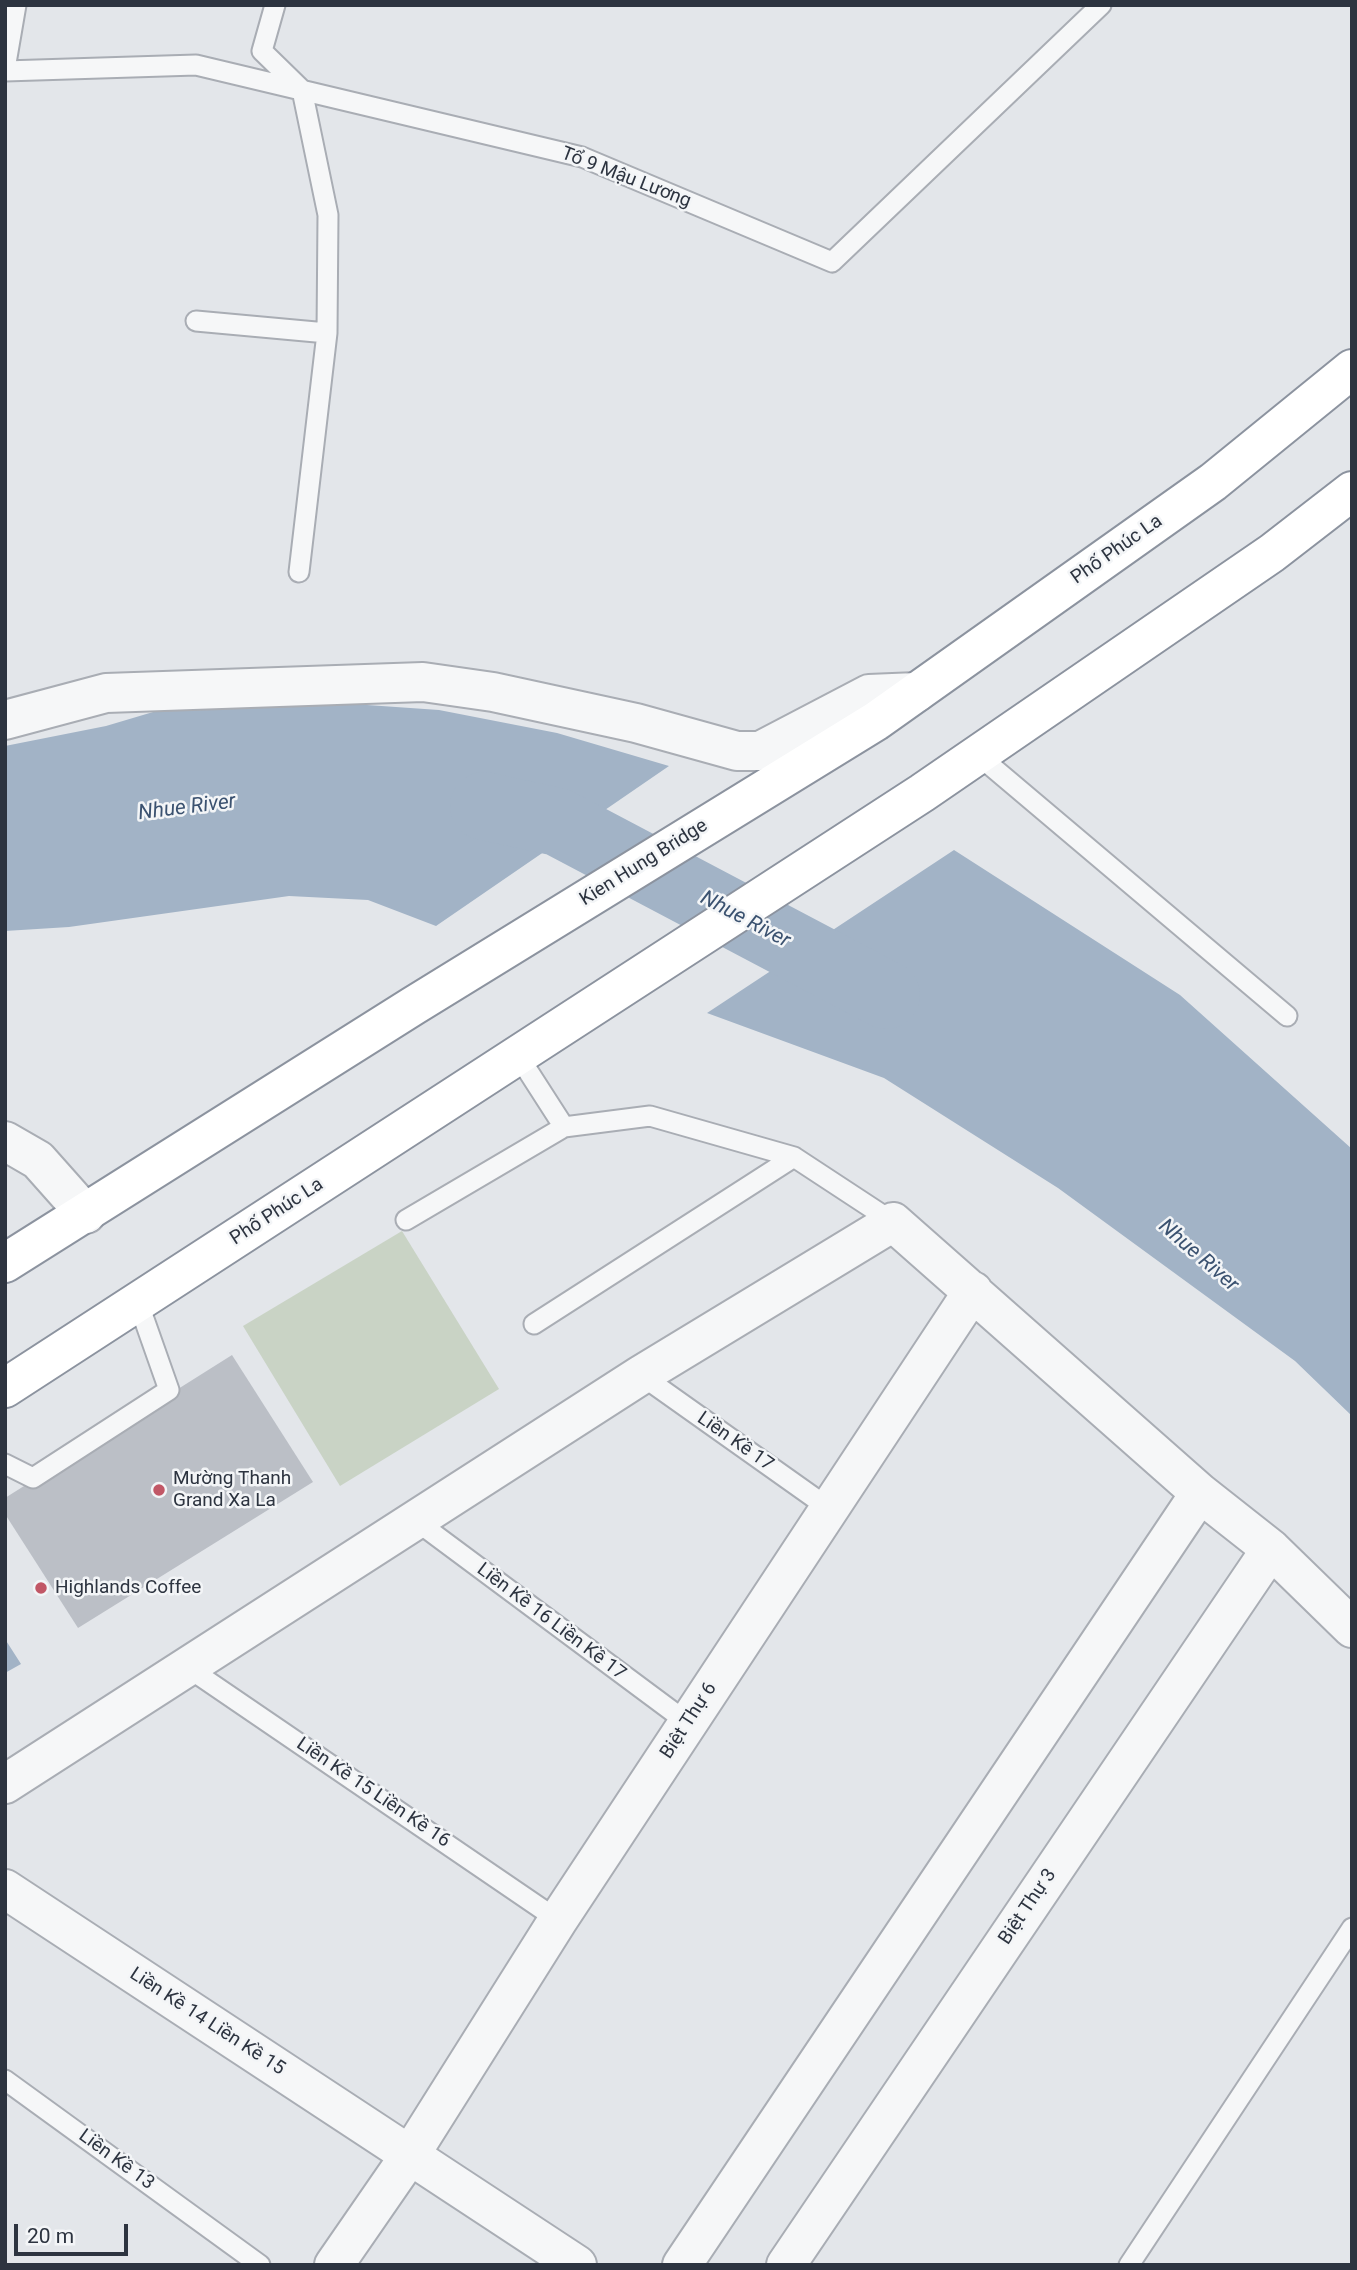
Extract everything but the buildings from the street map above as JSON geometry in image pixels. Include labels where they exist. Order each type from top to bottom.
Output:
[{"type":"highway","name":"Phố Phúc La","points":[[876,721],[1213,482],[1352,369]]},
{"type":"highway","points":[[533,1046],[922,793],[1272,553],[1352,491]]},
{"type":"highway","name":"Kien Hung Bridge","points":[[86,1214],[412,1006],[876,721]]},
{"type":"highway","name":"Phố Phúc La","points":[[5,1388],[533,1046]]},
{"type":"highway","points":[[5,1263],[86,1214]]},
{"type":"street","points":[[5,720],[106,693],[423,682],[470,687],[571,709],[737,751],[760,751],[869,694],[917,692]]},
{"type":"street","points":[[5,1142],[38,1160],[86,1214]]},
{"type":"street","points":[[5,1784],[641,1375],[893,1222],[1200,1493],[1271,1549],[1352,1628]]},
{"type":"street","name":"Biệt Thự 6","points":[[334,2265],[410,2155],[558,1920],[974,1291]]},
{"type":"street","points":[[682,2265],[1200,1493]]},
{"type":"street","name":"Biệt Thự 3","points":[[786,2265],[1271,1549]]},
{"type":"street","name":"Liền Kề 14 Liền Kề 15","points":[[5,1889],[578,2265]]},
{"type":"lane","points":[[5,70],[16,5]]},
{"type":"lane","points":[[275,5],[262,51],[302,90],[328,215],[327,334],[315,410],[299,572]]},
{"type":"lane","name":"Tổ 9 Mậu Lương","points":[[5,70],[196,65],[582,157],[832,262],[1101,5]]},
{"type":"lane","points":[[196,321],[327,334]]},
{"type":"lane","points":[[978,755],[1287,1016]]},
{"type":"lane","points":[[533,1046],[564,1127]]},
{"type":"lane","points":[[406,1220],[564,1127],[650,1116],[794,1157],[893,1222]]},
{"type":"lane","points":[[534,1324],[794,1157]]},
{"type":"lane","points":[[5,1464],[33,1478],[169,1390],[138,1302]]},
{"type":"lane","name":"Liền Kề 17","points":[[641,1375],[830,1509]]},
{"type":"lane","name":"Liền Kề 16 Liền Kề 17","points":[[415,1520],[688,1723]]},
{"type":"lane","name":"Liền Kề 15 Liền Kề 16","points":[[187,1667],[558,1920]]},
{"type":"lane","points":[[1129,2265],[1352,1928]]},
{"type":"lane","name":"Liền Kề 13","points":[[5,2080],[260,2265]]},
{"type":"green space","points":[[402,1231],[499,1389],[340,1486],[243,1326]]},
{"type":"water","points":[[324,702],[439,710],[557,733],[669,766],[436,926],[368,900],[289,896],[69,927],[5,931],[5,746],[106,726],[180,704]]},
{"type":"water","points":[[954,850],[1180,995],[1352,1149],[1352,1416],[1295,1361],[1058,1188],[884,1078],[707,1013]]},
{"type":"water","points":[[5,1639],[21,1664],[5,1673]]},
{"type":"waterway","name":"Nhue River","points":[[484,806],[558,822],[886,995]]},
{"type":"place","name":"Mường Thanh Grand Xa La","points":[[159,1490]]},
{"type":"place","name":"Highlands Coffee","points":[[41,1588]]}]
